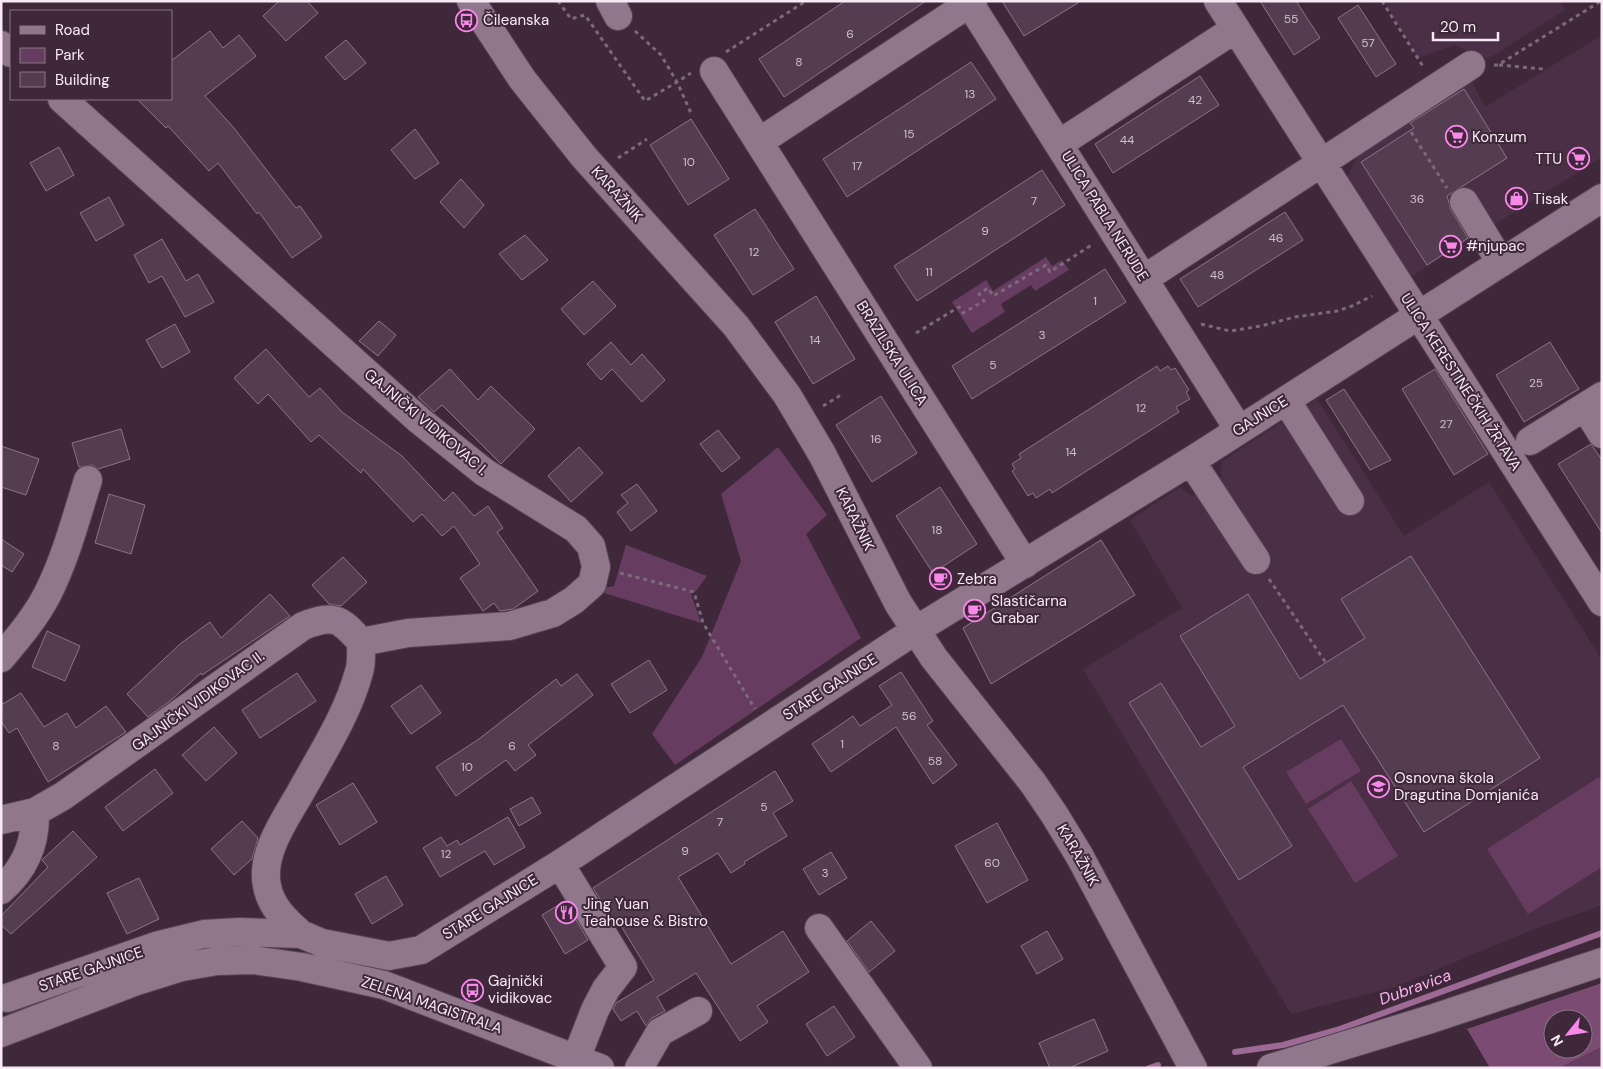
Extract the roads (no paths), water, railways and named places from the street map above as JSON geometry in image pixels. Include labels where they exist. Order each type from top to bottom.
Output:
[{"type":"street","name":"KARAŽNIK","points":[[471,1],[522,79],[584,156],[736,326],[787,395],[822,454],[885,580],[916,630],[934,658],[1033,783],[1079,855],[1193,1068]]},
{"type":"street","name":"ULICA KERESTINEČKIH ŽRTAVA","points":[[1218,1],[1602,602]]},
{"type":"street","points":[[759,142],[971,2]]},
{"type":"street","name":"ULICA PABLA NERUDE","points":[[971,2],[1058,144],[1239,430]]},
{"type":"street","points":[[1058,144],[1235,29]]},
{"type":"street","points":[[1144,279],[1471,65]]},
{"type":"street","name":"BRAZILSKA ULICA","points":[[709,66],[1025,564]]},
{"type":"street","name":"GAJNIČKI VIDIKOVAC I.","points":[[63,100],[419,420],[484,472],[576,529],[591,546],[596,567],[592,584],[574,600],[553,613],[508,626],[408,633],[361,642]]},
{"type":"street","name":"GAJNICE","points":[[916,630],[1191,461],[1602,198]]},
{"type":"street","points":[[1458,199],[1500,264]]},
{"type":"street","points":[[1286,400],[1350,501]]},
{"type":"street","points":[[1530,440],[1593,402],[1602,434]]},
{"type":"street","points":[[1191,461],[1256,560]]},
{"type":"street","points":[[1,658],[48,594],[68,546],[88,480]]},
{"type":"street","name":"GAJNIČKI VIDIKOVAC II.","points":[[1,820],[35,812],[64,796],[168,724],[303,626],[323,618],[346,624],[361,642]]},
{"type":"street","name":"STARE GAJNICE","points":[[8,998],[159,945],[204,934],[239,932],[301,934],[322,942],[389,956],[421,950],[560,864],[916,630]]},
{"type":"street","points":[[301,934],[285,920],[271,902],[266,885],[266,866],[274,840],[337,726],[360,671],[361,642]]},
{"type":"street","points":[[1,890],[24,862],[33,844],[35,812]]},
{"type":"street","points":[[560,864],[622,967],[594,1010],[588,1063]]},
{"type":"street","points":[[819,928],[918,1068]]},
{"type":"street","name":"ZELENA MAGISTRALA","points":[[1,1033],[134,982],[182,967],[217,961],[253,960],[302,967],[384,985],[588,1063]]},
{"type":"street","points":[[1271,1068],[1431,1019],[1602,962]]},
{"type":"street","points":[[639,1068],[660,1032],[698,1011]]},
{"type":"waterway","name":"Dubravica","points":[[1235,1052],[1283,1045],[1337,1030],[1602,933]]},
{"type":"waterway","name":"Dubravica","points":[[1149,1068],[1158,1065]]},
{"type":"place","name":"Čileanska","points":[[467,20]]},
{"type":"place","name":"Konzum","points":[[1456,137]]},
{"type":"place","name":"TTU","points":[[1578,159]]},
{"type":"place","name":"Tisak","points":[[1517,199]]},
{"type":"place","name":"#njupac","points":[[1450,246]]},
{"type":"place","name":"Zebra","points":[[941,579]]},
{"type":"place","name":"Slastičarna Grabar","points":[[975,610]]},
{"type":"place","name":"Osnovna škola Dragutina Domjanića","points":[[1378,787]]},
{"type":"place","name":"Jing Yuan Teahouse & Bistro","points":[[567,913]]},
{"type":"place","name":"Gajnički vidikovac","points":[[472,990]]}]
